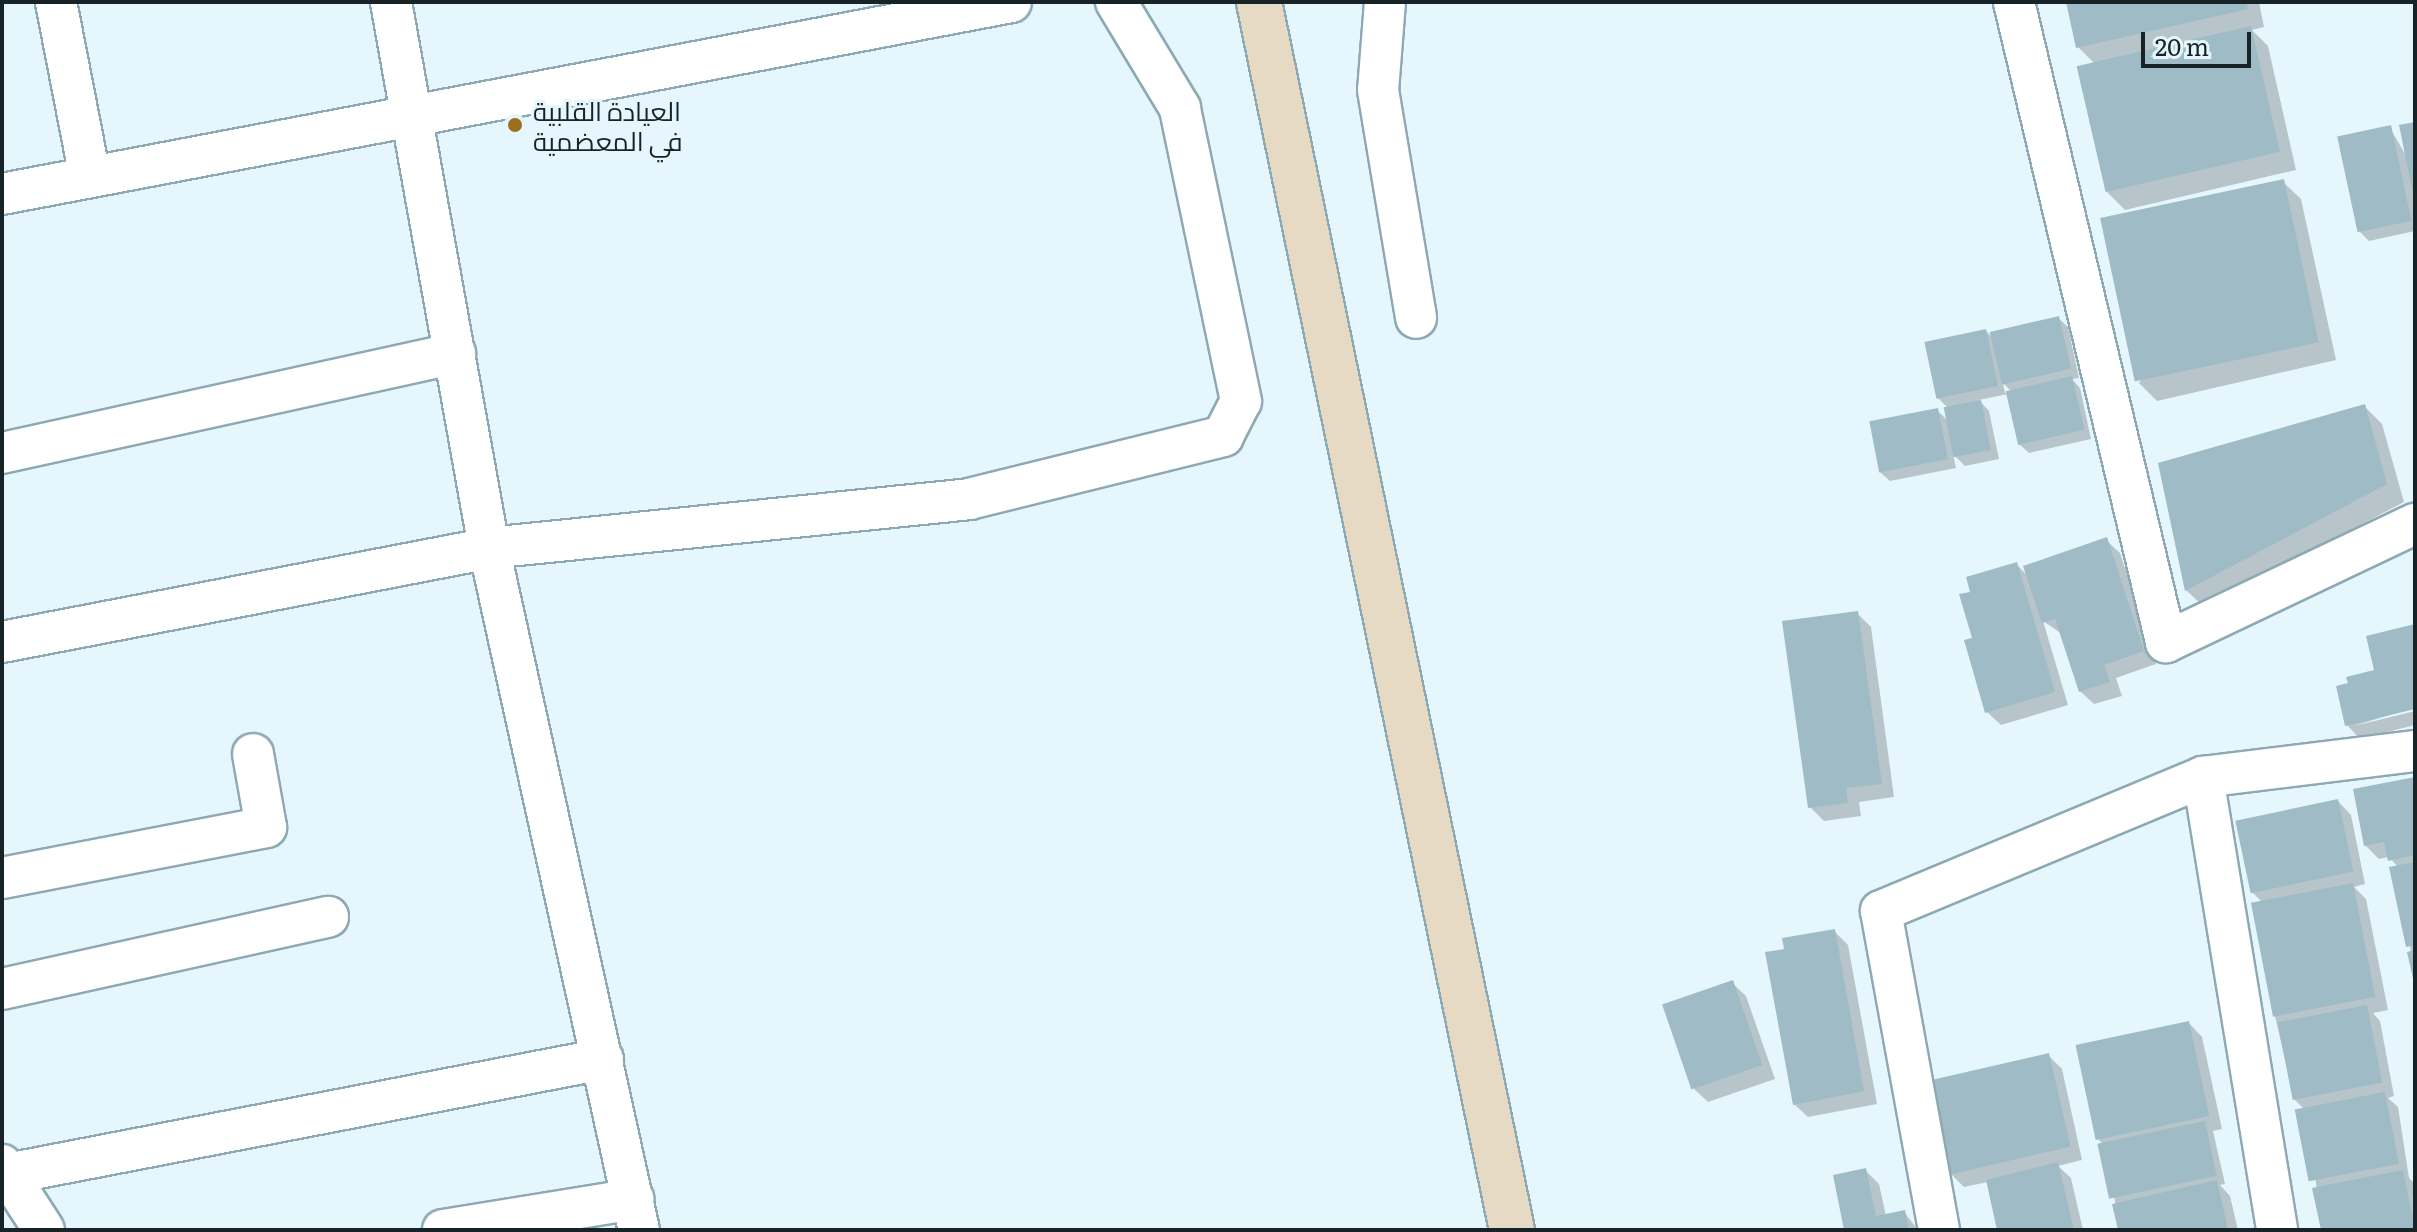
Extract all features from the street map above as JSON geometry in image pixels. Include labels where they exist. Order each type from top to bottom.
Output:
[{"type":"main road","points":[[1259,2],[1512,1230]]},
{"type":"street","points":[[56,2],[90,177]]},
{"type":"street","points":[[391,2],[489,548],[637,1214],[443,1230]]},
{"type":"street","points":[[2,194],[1011,2]]},
{"type":"street","points":[[2,642],[489,548],[969,499],[1223,436],[1241,401],[1180,108],[1116,2]]},
{"type":"street","points":[[1385,2],[1378,90],[1416,318]]},
{"type":"street","points":[[2014,2],[2166,642],[2415,524]]},
{"type":"street","points":[[2,453],[455,353]]},
{"type":"street","points":[[1939,1230],[1881,911],[2203,777],[2415,751]]},
{"type":"street","points":[[2,878],[266,827],[253,754]]},
{"type":"street","points":[[2203,777],[2277,1230]]},
{"type":"street","points":[[2,989],[328,917]]},
{"type":"street","points":[[44,1230],[4,1172],[603,1059]]},
{"type":"building","points":[[2066,2],[2246,2],[2248,9],[2076,48]]},
{"type":"building","points":[[2251,26],[2280,152],[2106,192],[2077,66]]},
{"type":"building","points":[[2415,122],[2415,198],[2414,199],[2399,125]]},
{"type":"building","points":[[2391,125],[2411,221],[2358,232],[2337,136]]},
{"type":"building","points":[[2284,179],[2319,342],[2135,381],[2100,218]]},
{"type":"building","points":[[2059,316],[2071,369],[2002,385],[1990,332]]},
{"type":"building","points":[[1986,329],[1998,386],[1936,399],[1924,342]]},
{"type":"building","points":[[2072,376],[2084,430],[2018,445],[2006,391]]},
{"type":"building","points":[[1981,400],[1991,450],[1953,457],[1944,407]]},
{"type":"building","points":[[2365,404],[2387,484],[2185,591],[2158,463]]},
{"type":"building","points":[[1938,408],[1948,459],[1879,472],[1869,421]]},
{"type":"building","points":[[2107,537],[2144,651],[2104,665],[2110,682],[2079,692],[2055,619],[2042,623],[2023,566]]},
{"type":"building","points":[[2017,562],[2055,692],[1985,713],[1964,640],[1972,638],[1959,594],[1970,592],[1966,577]]},
{"type":"building","points":[[1858,611],[1882,784],[1846,788],[1848,803],[1808,808],[1782,621]]},
{"type":"building","points":[[2415,624],[2415,709],[2345,726],[2336,686],[2348,683],[2346,677],[2374,670],[2366,636]]},
{"type":"building","points":[[2415,777],[2415,855],[2388,861],[2384,842],[2364,846],[2353,789]]},
{"type":"building","points":[[2338,799],[2353,871],[2251,893],[2235,821]]},
{"type":"building","points":[[2415,862],[2415,945],[2406,947],[2389,867]]},
{"type":"building","points":[[2353,883],[2375,997],[2273,1017],[2251,903]]},
{"type":"building","points":[[1835,929],[1864,1091],[1793,1105],[1765,952],[1784,949],[1782,938]]},
{"type":"building","points":[[2415,950],[2415,983],[2414,983],[2407,952]]},
{"type":"building","points":[[1733,980],[1762,1065],[1691,1090],[1662,1004]]},
{"type":"building","points":[[2367,1005],[2382,1083],[2293,1100],[2278,1022]]},
{"type":"building","points":[[2189,1021],[2209,1116],[2096,1140],[2076,1045]]},
{"type":"building","points":[[2049,1053],[2071,1147],[1949,1175],[1927,1081]]},
{"type":"building","points":[[2385,1092],[2399,1164],[2309,1181],[2295,1110]]},
{"type":"building","points":[[2205,1121],[2217,1176],[2109,1199],[2097,1144]]},
{"type":"building","points":[[2058,1162],[2074,1230],[1997,1230],[1986,1180]]},
{"type":"building","points":[[1866,1168],[1876,1216],[1905,1210],[1909,1230],[1844,1230],[1833,1175]]},
{"type":"building","points":[[2403,1170],[2415,1230],[2321,1230],[2312,1188]]},
{"type":"building","points":[[2217,1180],[2228,1230],[2118,1230],[2112,1204]]},
{"type":"place","name":"العيادة القلبية في المعضمية","points":[[515,125]]}]
